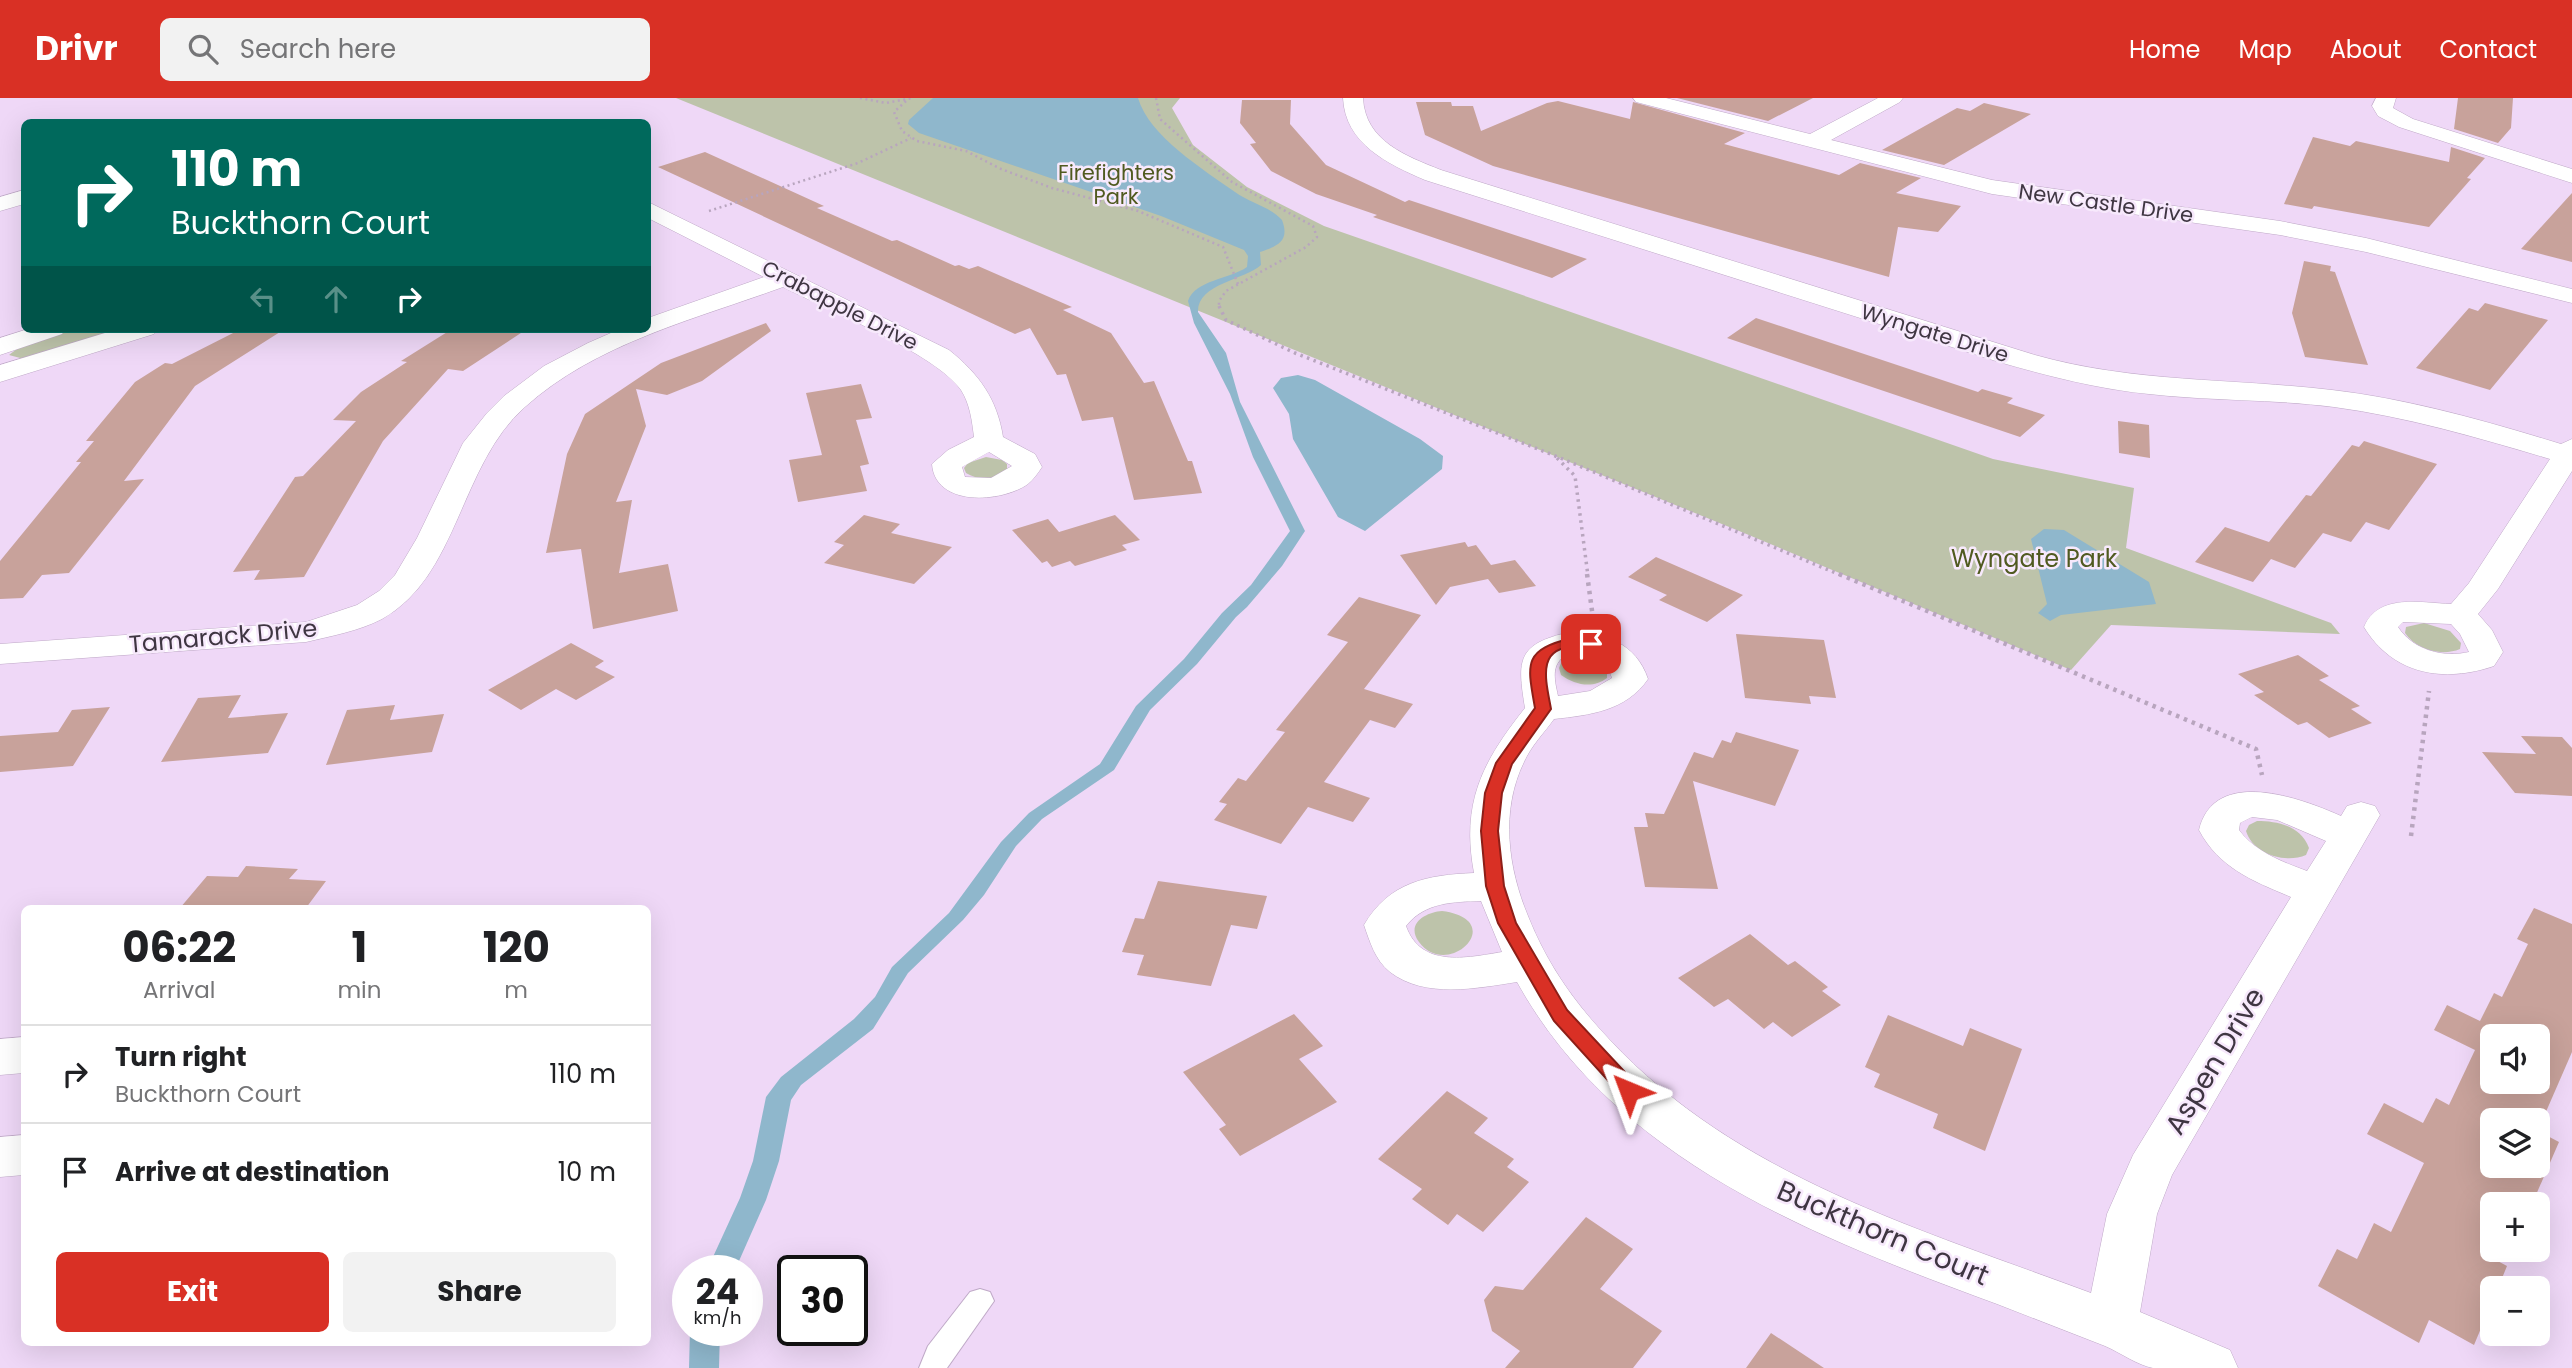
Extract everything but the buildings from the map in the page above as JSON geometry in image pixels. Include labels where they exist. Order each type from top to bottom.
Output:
[{"type":"street","name":"Wyngate Drive","points":[[1353,98],[1352,109],[1356,121],[1370,140],[1397,159],[1433,175],[2029,363],[2146,386],[2304,396],[2390,407],[2443,419],[2568,459]]},
{"type":"street","name":"New Castle Drive","points":[[1643,98],[1992,187],[2212,217],[2366,245],[2572,296]]},
{"type":"street","points":[[1812,142],[1893,98]]},
{"type":"street","points":[[2386,98],[2382,106],[2385,112],[2406,122],[2572,176]]},
{"type":"street","points":[[0,204],[21,198]]},
{"type":"street","name":"Crabapple Drive","points":[[651,211],[895,332],[951,365],[980,396],[985,408],[989,441]]},
{"type":"street","name":"Tamarack Drive","points":[[651,326],[784,278]]},
{"type":"street","points":[[0,347],[41,333]]},
{"type":"street","points":[[0,374],[132,333]]},
{"type":"street","name":"Tamarack Drive","points":[[0,654],[306,632],[347,622],[367,613],[396,595],[419,566],[479,441],[501,414],[539,381],[560,368],[633,333]]},
{"type":"street","points":[[2460,614],[2482,589],[2568,459]]},
{"type":"street","name":"Buckthorn Court","points":[[1543,709],[1504,763],[1493,793],[1490,831],[1495,886],[1507,923],[1561,1015],[1629,1091],[1678,1129],[1729,1163],[1826,1216],[2112,1323],[2211,1368]]},
{"type":"street","name":"Aspen Drive","points":[[2112,1323],[2132,1214],[2150,1169],[2317,891],[2355,825],[2267,806],[2237,807],[2222,816],[2219,830],[2221,837],[2234,850],[2256,864],[2317,891]]},
{"type":"street","points":[[1495,886],[1424,893],[1407,901],[1385,925],[1388,940],[1398,954],[1415,967],[1435,972],[1455,974],[1530,964]]},
{"type":"street","points":[[0,1057],[21,1055]]},
{"type":"street","points":[[0,1157],[21,1155]]},
{"type":"lane","points":[[933,1368],[938,1355],[980,1301]]},
{"type":"path","points":[[860,98],[873,103],[906,101]]},
{"type":"path","points":[[912,98],[894,112],[902,131],[911,138],[966,151],[1000,169],[1042,185],[1138,211],[1210,240],[1223,247],[1238,284]]},
{"type":"path","points":[[1156,98],[1160,119],[1232,182],[1313,226],[1317,237],[1306,247],[1226,291],[1220,301],[1219,310],[1226,320],[1248,333],[1388,392],[1553,455],[2256,748],[2262,776]]},
{"type":"path","points":[[709,211],[858,163],[911,138]]},
{"type":"path","points":[[1553,455],[1575,476],[1592,622]]},
{"type":"path","points":[[2411,836],[2430,684]]},
{"type":"green space","points":[[676,98],[1180,98],[1172,108],[1193,145],[1247,187],[1324,226],[1993,459],[2134,488],[2126,548],[2331,623],[2340,634],[2111,625],[2071,670],[1744,533]]},
{"type":"green space","points":[[62,333],[111,333],[24,359],[9,355],[22,345]]},
{"type":"green space","points":[[986,457],[1002,460],[1007,464],[1007,469],[987,478],[966,473],[964,468],[968,463]]},
{"type":"green space","points":[[2424,623],[2450,631],[2461,643],[2460,649],[2445,652],[2430,650],[2410,639],[2405,633],[2406,627]]},
{"type":"green space","points":[[1580,655],[1591,657],[1607,666],[1607,678],[1590,685],[1561,675],[1559,668],[1562,661]]},
{"type":"green space","points":[[2257,821],[2273,822],[2295,830],[2309,848],[2306,855],[2280,857],[2255,846],[2246,831],[2249,825]]},
{"type":"green space","points":[[1442,911],[1462,917],[1471,925],[1472,935],[1467,944],[1457,952],[1444,955],[1431,952],[1415,935],[1416,924],[1424,916]]},
{"type":"water","points":[[933,98],[1138,98],[1153,126],[1179,151],[1235,192],[1271,211],[1282,220],[1283,238],[1277,245],[1260,252],[1261,265],[1213,289],[1205,295],[1198,312],[1226,353],[1240,402],[1305,531],[1282,566],[1247,607],[1197,664],[1150,710],[1114,770],[1042,819],[1016,846],[984,895],[963,920],[908,973],[873,1029],[801,1085],[791,1100],[779,1161],[766,1200],[742,1255],[714,1255],[740,1198],[753,1161],[766,1097],[781,1077],[854,1019],[875,997],[892,967],[949,913],[1001,842],[1029,813],[1100,764],[1136,706],[1184,659],[1222,613],[1251,585],[1290,531],[1253,457],[1230,394],[1194,323],[1188,301],[1192,294],[1205,284],[1247,267],[1248,256],[1244,250],[1161,216],[919,133],[908,124]]},
{"type":"water","points":[[1298,375],[1315,380],[1420,439],[1443,456],[1442,469],[1365,531],[1338,517],[1293,439],[1289,414],[1273,388],[1281,378]]},
{"type":"water","points":[[2044,529],[2064,530],[2149,582],[2156,604],[2061,615],[2050,621],[2038,613],[2047,604],[2031,539]]},
{"type":"water","points":[[690,1346],[720,1346],[719,1368],[689,1368]]},
{"type":"route","points":[[1591,644],[1572,642],[1549,649],[1542,655],[1537,674],[1543,709],[1504,763],[1493,793],[1490,831],[1495,886],[1507,923],[1561,1015],[1629,1091]]},
{"type":"park label","name":"Firefighters Park","points":[[1116,184]]},
{"type":"park label","name":"Wyngate Park","points":[[2034,558]]}]
